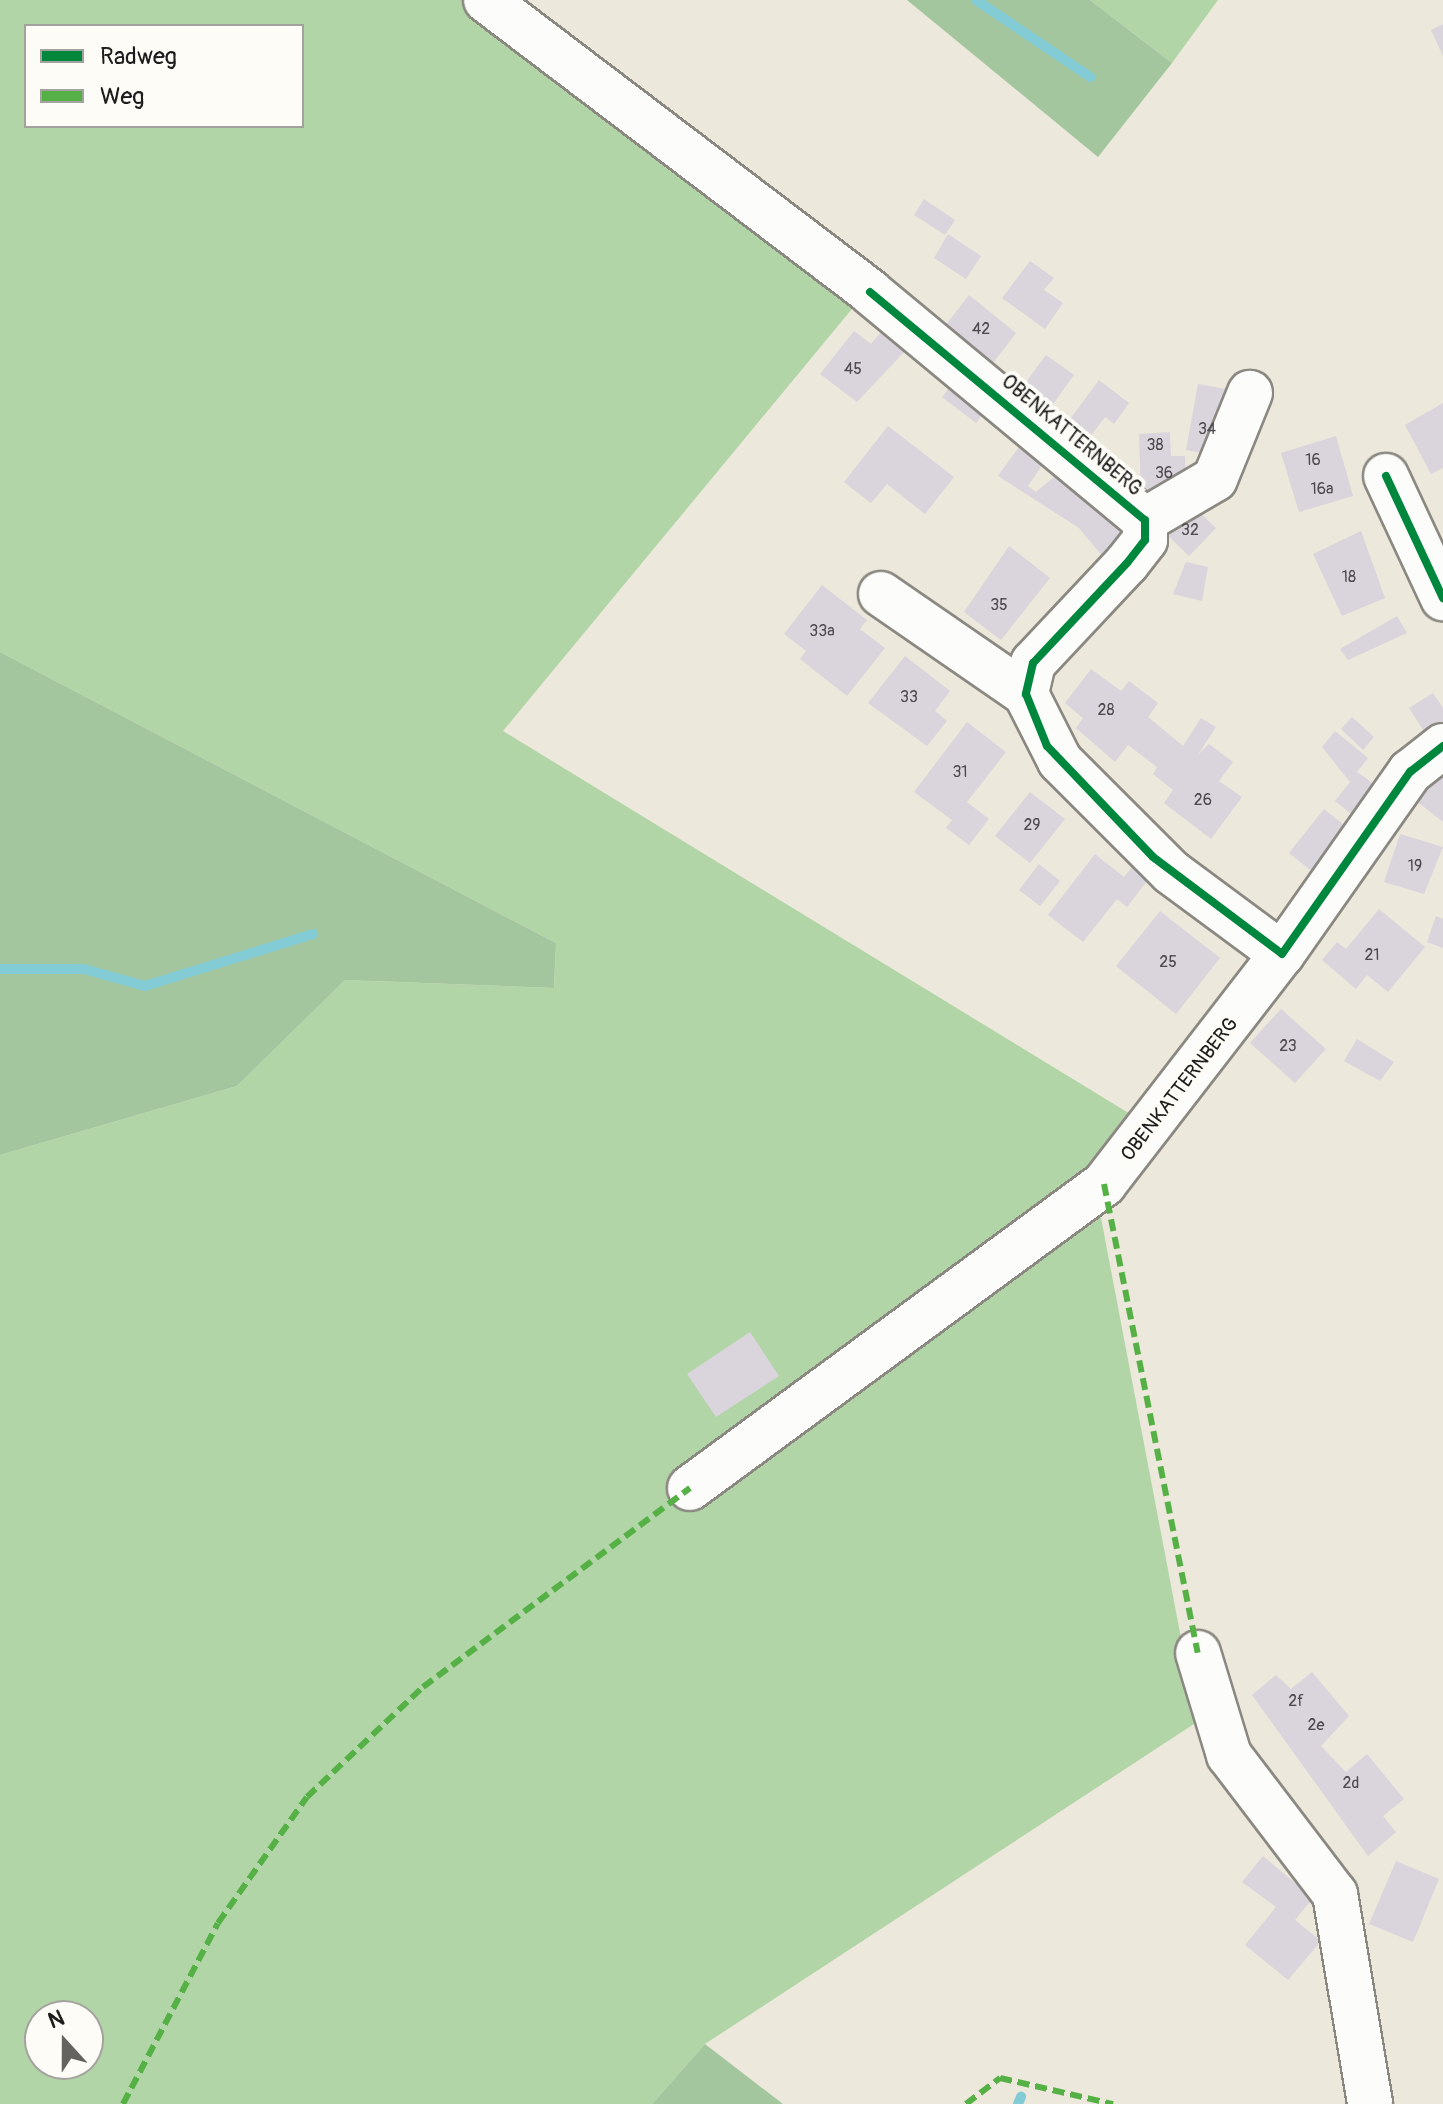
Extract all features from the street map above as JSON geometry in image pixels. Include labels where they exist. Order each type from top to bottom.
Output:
[{"type":"street","name":"OBENKATTERNBERG","points":[[486,0],[870,292],[1145,520],[1145,540],[1127,563],[1033,663],[1026,694]]},
{"type":"street","points":[[1145,520],[1215,479],[1250,393]]},
{"type":"street","points":[[1386,476],[1443,598]]},
{"type":"street","points":[[881,594],[1026,694],[1047,746],[1119,826],[1282,954]]},
{"type":"street","name":"OBENKATTERNBERG","points":[[690,1488],[1104,1184],[1282,954],[1410,772],[1443,746]]},
{"type":"street","points":[[1198,1653],[1229,1755],[1335,1894],[1370,2104]]},
{"type":"green space","points":[[0,0],[466,0],[861,298],[503,731],[1140,1120],[1094,1181],[1197,1722],[705,2044],[652,2104],[0,2104],[0,1155],[237,1086],[345,980],[554,988],[556,943],[0,652]]},
{"type":"green space","points":[[907,0],[1090,0],[1172,63],[1098,157]]},
{"type":"green space","points":[[1090,0],[1218,0],[1172,63]]},
{"type":"green space","points":[[0,652],[556,943],[554,988],[345,980],[237,1086],[0,1155]]},
{"type":"green space","points":[[705,2044],[783,2104],[652,2104]]},
{"type":"building","points":[[1443,24],[1443,56],[1431,30]]},
{"type":"building","points":[[924,199],[955,220],[945,235],[914,215]]},
{"type":"building","points":[[948,234],[981,256],[966,279],[934,258]]},
{"type":"building","points":[[1030,261],[1054,278],[1044,290],[1063,303],[1045,329],[1002,298]]},
{"type":"building","points":[[969,295],[1016,333],[993,363],[945,326]]},
{"type":"building","points":[[854,331],[871,344],[881,332],[905,351],[857,402],[820,374]]},
{"type":"building","points":[[1046,355],[1074,375],[1051,407],[1023,386]]},
{"type":"building","points":[[956,379],[990,404],[976,423],[942,397]]},
{"type":"building","points":[[1099,380],[1129,403],[1114,424],[1105,417],[1083,446],[1062,430]]},
{"type":"building","points":[[1198,384],[1231,390],[1219,456],[1186,450]]},
{"type":"building","points":[[1443,403],[1443,468],[1431,474],[1405,425]]},
{"type":"building","points":[[888,426],[954,477],[925,514],[887,484],[871,503],[844,482]]},
{"type":"building","points":[[1170,432],[1171,456],[1185,456],[1186,491],[1141,492],[1139,434]]},
{"type":"building","points":[[1336,436],[1353,496],[1299,512],[1281,453]]},
{"type":"building","points":[[1021,444],[1045,461],[1028,486],[1036,492],[1060,472],[1130,535],[1103,557],[1079,528],[998,476]]},
{"type":"building","points":[[1190,503],[1216,528],[1189,556],[1163,531]]},
{"type":"building","points":[[1361,531],[1385,598],[1342,616],[1313,554]]},
{"type":"building","points":[[1009,546],[1050,578],[1001,640],[964,612]]},
{"type":"building","points":[[1186,562],[1208,567],[1202,601],[1173,594]]},
{"type":"building","points":[[822,585],[867,620],[860,629],[885,648],[847,696],[800,659],[806,651],[784,634]]},
{"type":"building","points":[[1397,616],[1407,633],[1348,660],[1340,649]]},
{"type":"building","points":[[905,656],[950,691],[935,711],[947,721],[927,746],[868,703]]},
{"type":"building","points":[[1091,669],[1121,691],[1129,681],[1158,703],[1148,717],[1183,746],[1201,718],[1216,727],[1197,756],[1209,744],[1233,762],[1219,781],[1242,797],[1211,839],[1164,803],[1173,790],[1153,774],[1157,767],[1128,745],[1115,762],[1076,728],[1083,718],[1065,703]]},
{"type":"building","points":[[1433,693],[1443,708],[1443,734],[1431,742],[1409,708]]},
{"type":"building","points":[[1352,717],[1374,737],[1363,750],[1341,729]]},
{"type":"building","points":[[967,722],[1006,752],[967,802],[989,819],[969,845],[946,828],[952,820],[914,792]]},
{"type":"building","points":[[1335,731],[1368,758],[1357,772],[1378,787],[1355,817],[1335,801],[1350,782],[1322,747]]},
{"type":"building","points":[[1443,767],[1443,822],[1410,796]]},
{"type":"building","points":[[1030,792],[1065,819],[1030,863],[995,836]]},
{"type":"building","points":[[1324,809],[1354,833],[1319,877],[1289,853]]},
{"type":"building","points":[[1400,834],[1443,847],[1424,894],[1384,882]]},
{"type":"building","points":[[1095,854],[1124,877],[1131,868],[1147,881],[1127,907],[1117,899],[1083,942],[1048,915]]},
{"type":"building","points":[[1039,864],[1060,881],[1040,906],[1019,890]]},
{"type":"building","points":[[1379,909],[1425,947],[1388,992],[1367,975],[1356,989],[1322,960],[1337,942],[1346,949]]},
{"type":"building","points":[[1160,911],[1220,958],[1176,1014],[1116,966]]},
{"type":"building","points":[[1436,916],[1443,919],[1443,948],[1427,942]]},
{"type":"building","points":[[1281,1009],[1326,1049],[1295,1083],[1250,1043]]},
{"type":"building","points":[[1357,1039],[1394,1062],[1380,1081],[1344,1061]]},
{"type":"building","points":[[750,1332],[779,1376],[716,1417],[687,1374]]},
{"type":"building","points":[[1312,1672],[1349,1716],[1321,1746],[1346,1772],[1367,1754],[1404,1799],[1383,1816],[1396,1832],[1368,1856],[1252,1695],[1276,1675],[1291,1689]]},
{"type":"building","points":[[1263,1856],[1313,1898],[1295,1920],[1321,1941],[1288,1980],[1245,1945],[1276,1907],[1242,1882]]},
{"type":"building","points":[[1396,1861],[1439,1879],[1413,1942],[1369,1924]]},
{"type":"waterway","points":[[976,0],[1090,77]]},
{"type":"waterway","points":[[0,969],[84,969],[145,986],[313,934]]},
{"type":"waterway","points":[[1018,2104],[1021,2097]]},
{"type":"marked path","points":[[1104,1184],[1198,1653]]},
{"type":"marked path","points":[[123,2104],[218,1923],[307,1797],[423,1687],[690,1488]]},
{"type":"marked path","points":[[966,2104],[1000,2078],[1113,2104]]},
{"type":"cycle path","points":[[870,292],[1145,520],[1145,540],[1127,563],[1033,663],[1026,694],[1047,746],[1153,857],[1282,954],[1410,772],[1443,746]]},
{"type":"cycle path","points":[[1386,476],[1443,598]]}]
